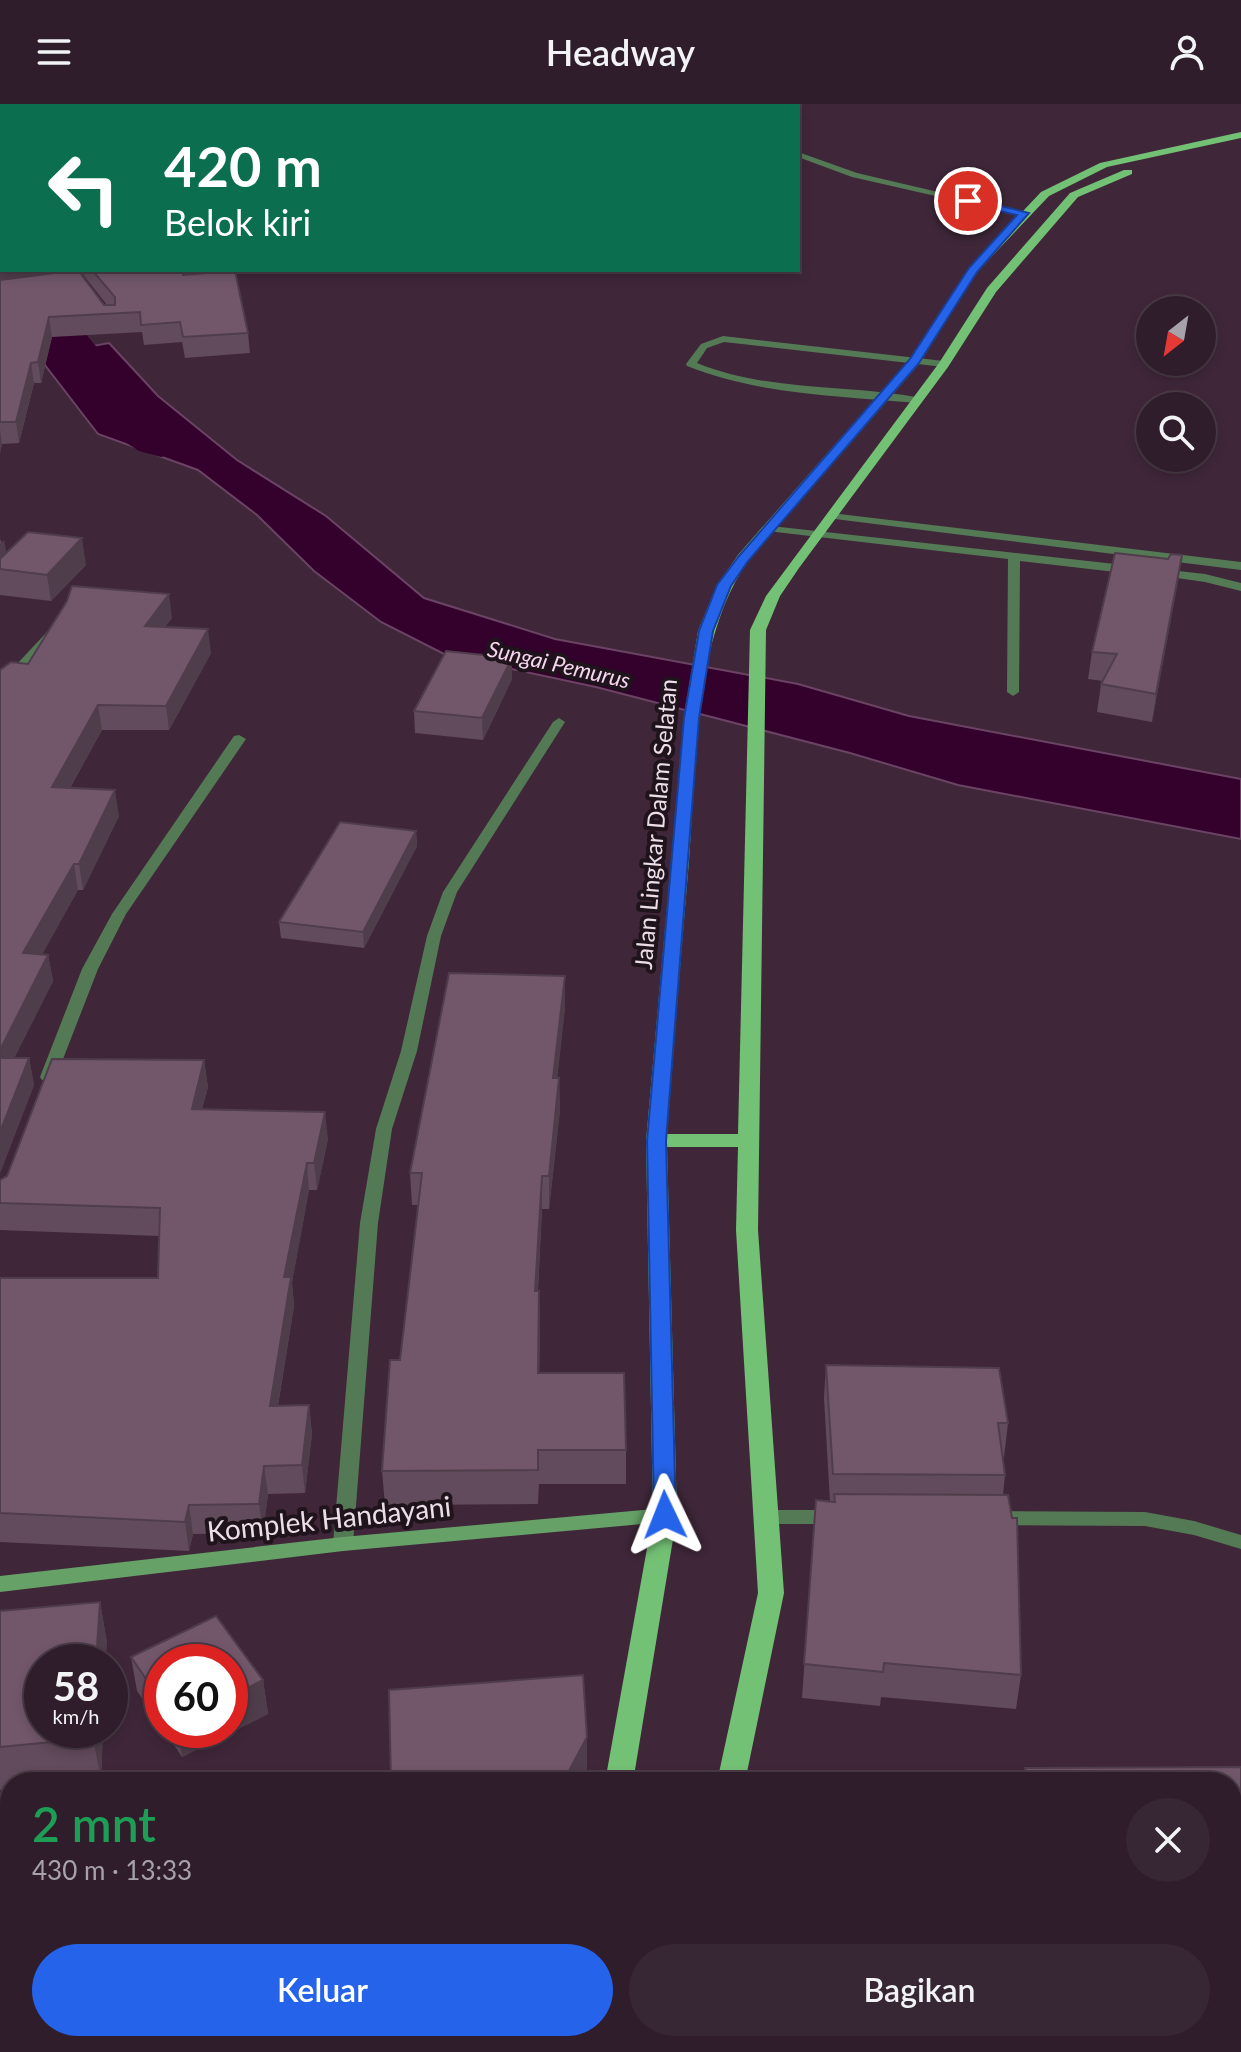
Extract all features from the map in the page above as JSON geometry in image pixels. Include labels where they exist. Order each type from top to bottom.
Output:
[{"type":"main road","name":"Jalan Lingkar Dalam Selatan","points":[[621,1772],[665,1515],[656,1141],[686,780],[706,631],[724,585],[915,361],[973,270],[1024,213],[1045,194],[1104,165],[1241,135]]},
{"type":"main road","points":[[733,1772],[771,1593],[747,1230],[758,630],[773,596],[944,364],[991,290],[1074,195],[1127,172],[1241,148]]},
{"type":"main road","points":[[656,1141],[748,1140]]},
{"type":"street","points":[[800,155],[855,175],[1024,213]]},
{"type":"street","points":[[918,400],[754,380],[703,371],[691,364],[704,346],[723,339],[944,364]]},
{"type":"street","points":[[831,516],[1241,566]]},
{"type":"street","points":[[771,529],[1205,578],[1241,587]]},
{"type":"street","points":[[1013,692],[1014,556]]},
{"type":"street","points":[[0,690],[62,623]]},
{"type":"street","points":[[343,1544],[369,1223],[384,1129],[409,1051],[434,936],[450,892],[559,722]]},
{"type":"street","points":[[44,1087],[90,969],[119,914],[239,739]]},
{"type":"street","name":"Komplek Handayani","points":[[0,1584],[343,1544],[665,1515]]},
{"type":"street","points":[[768,1517],[860,1518]]},
{"type":"street","points":[[981,1518],[1145,1519],[1241,1542]]},
{"type":"water","points":[[109,343],[158,396],[237,460],[326,516],[424,598],[555,639],[798,684],[909,716],[1241,779],[1241,839],[958,785],[850,753],[596,687],[446,655],[381,622],[314,571],[257,515],[198,470],[98,434],[38,356]]},
{"type":"building","points":[[79,272],[104,305],[115,305],[115,297],[94,272],[182,272],[183,275],[235,272],[248,333],[183,337],[180,322],[141,325],[140,312],[49,317],[38,362],[31,363],[16,422],[0,422],[0,280]]},
{"type":"building","points":[[28,532],[82,538],[47,575],[0,569],[0,559]]},
{"type":"building","points":[[1115,553],[1168,559],[1171,554],[1182,555],[1156,694],[1101,684],[1117,654],[1092,652]]},
{"type":"building","points":[[72,586],[169,594],[145,626],[208,629],[166,706],[98,705],[52,787],[115,790],[79,864],[74,864],[23,953],[48,955],[0,1050],[0,670],[11,662],[28,664],[67,601]]},
{"type":"building","points":[[446,651],[512,658],[482,718],[414,711]]},
{"type":"building","points":[[340,822],[416,831],[363,932],[279,922]]},
{"type":"building","points":[[449,973],[565,976],[553,1078],[559,1078],[549,1176],[542,1176],[535,1291],[539,1291],[538,1373],[624,1373],[626,1450],[538,1450],[538,1470],[382,1471],[390,1360],[400,1360],[422,1173],[410,1173]]},
{"type":"building","points":[[0,1058],[29,1058],[0,1132]]},
{"type":"building","points":[[52,1059],[204,1060],[192,1109],[325,1112],[314,1163],[307,1163],[284,1277],[291,1277],[270,1406],[309,1405],[302,1465],[264,1466],[259,1504],[189,1505],[185,1522],[0,1513],[0,1278],[158,1278],[160,1208],[0,1203],[0,1180],[7,1176]]},
{"type":"building","points":[[826,1365],[999,1368],[1008,1423],[998,1423],[1005,1475],[833,1474]]},
{"type":"building","points":[[834,1494],[1008,1495],[1012,1518],[1017,1518],[1021,1675],[884,1663],[883,1672],[804,1664],[816,1500],[835,1502]]},
{"type":"building","points":[[100,1602],[97,1644],[24,1644],[24,1745],[0,1747],[0,1611]]},
{"type":"building","points":[[216,1616],[237,1644],[158,1644]]},
{"type":"building","points":[[144,1651],[144,1676],[131,1657]]},
{"type":"building","points":[[248,1660],[263,1680],[248,1688]]},
{"type":"building","points":[[583,1675],[587,1737],[568,1772],[391,1772],[389,1690]]},
{"type":"building","points":[[1241,1767],[1241,1772],[1026,1772],[1025,1768]]},
{"type":"waterway","name":"Sungai Pemurus","points":[[2,272],[93,381],[135,421],[161,438]]},
{"type":"route","points":[[665,1515],[656,1141],[692,718],[706,631],[724,585],[743,558],[915,361],[973,270],[1024,213],[968,201]]}]
